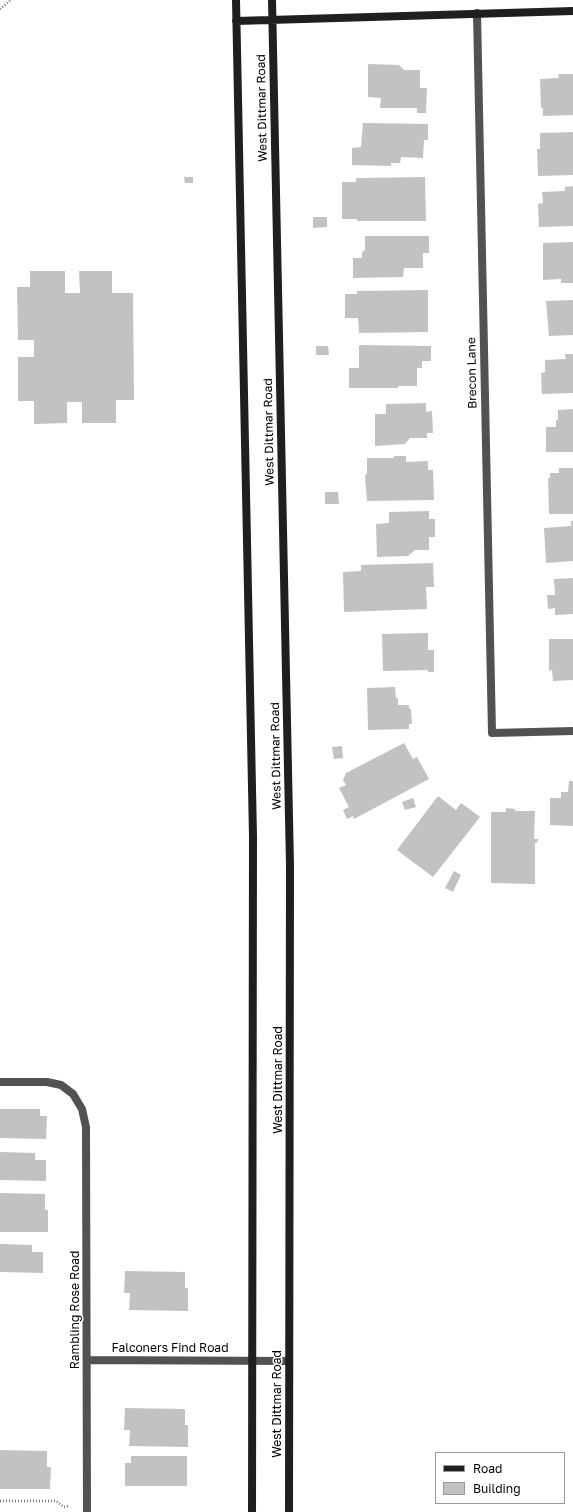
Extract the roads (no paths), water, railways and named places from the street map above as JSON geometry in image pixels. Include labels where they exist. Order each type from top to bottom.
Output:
[{"type":"street","name":"West Dittmar Road","points":[[236,0],[253,836],[252,1512]]},
{"type":"street","name":"West Dittmar Road","points":[[272,0],[283,576],[290,774],[289,1512]]},
{"type":"street","points":[[236,21],[573,11]]},
{"type":"street","name":"Brecon Lane","points":[[476,13],[492,733],[573,731]]},
{"type":"street","name":"Rambling Rose Road","points":[[0,1082],[47,1082],[61,1085],[73,1094],[82,1109],[86,1127],[87,1512]]},
{"type":"street","name":"Falconers Find Road","points":[[87,1360],[289,1361]]}]
